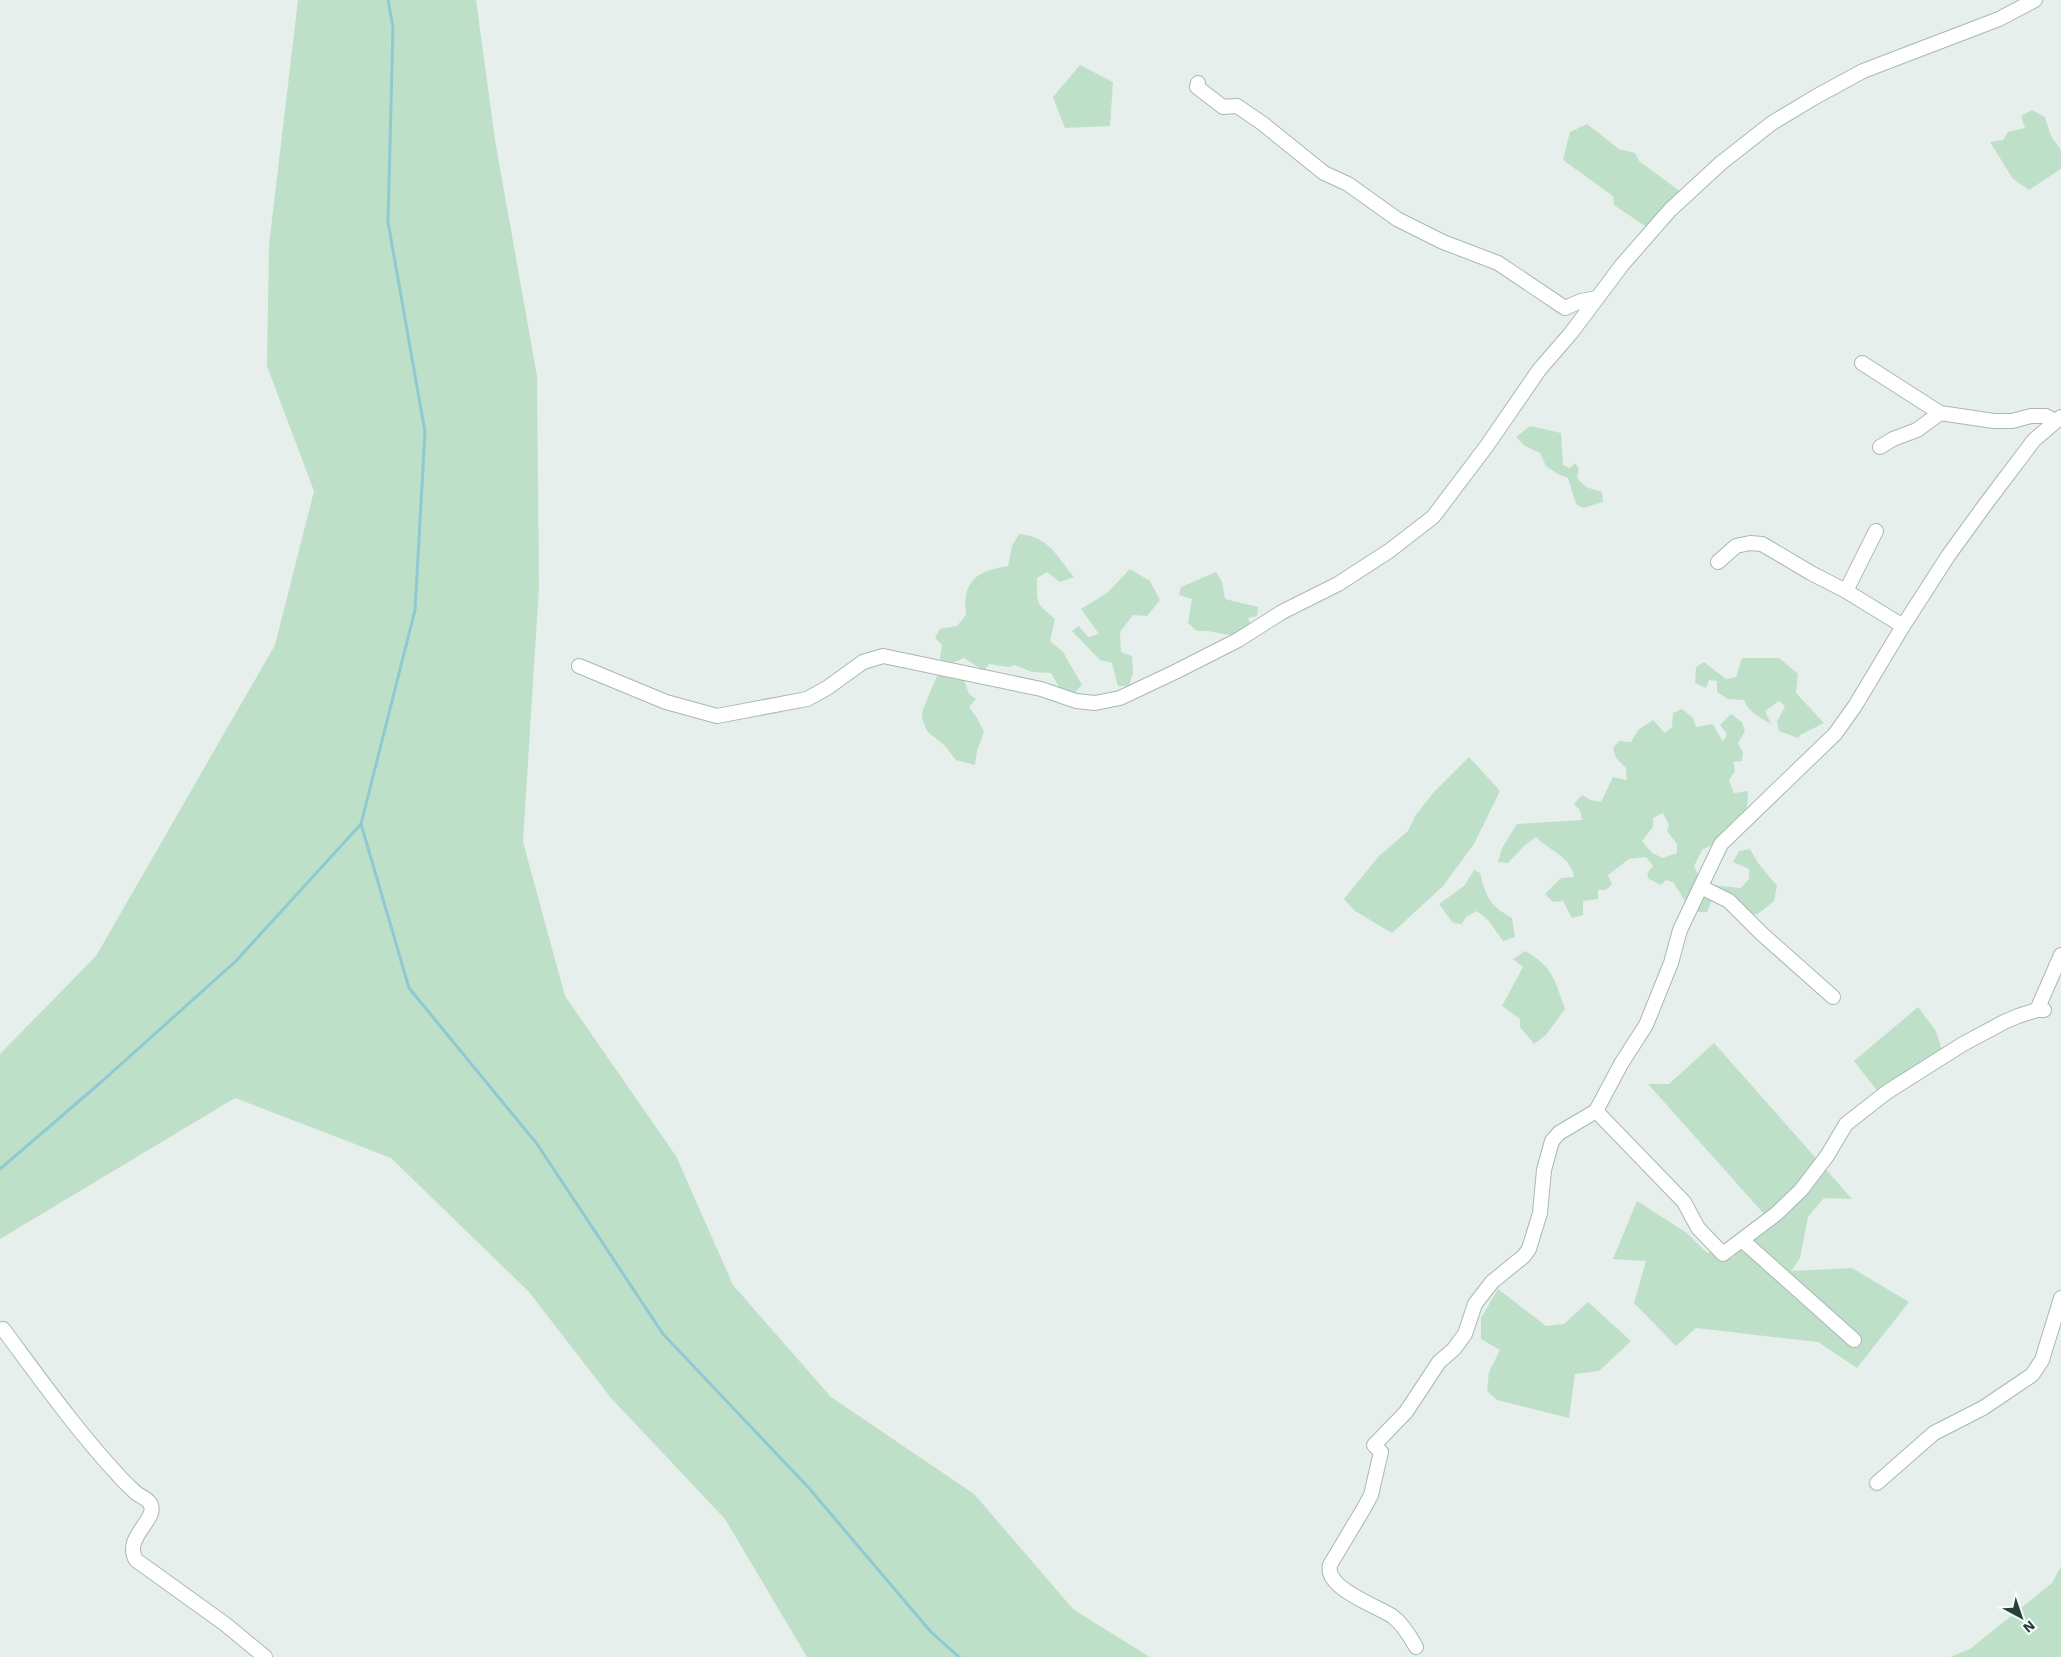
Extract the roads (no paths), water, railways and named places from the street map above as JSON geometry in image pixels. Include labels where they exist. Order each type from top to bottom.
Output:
[{"type":"street","points":[[579,666],[666,702],[717,716],[807,699],[827,688],[863,662],[883,656],[1042,689],[1076,701],[1095,703],[1120,698],[1238,640],[1282,612],[1338,584],[1389,551],[1433,517],[1539,370],[1571,333],[1622,265],[1670,210],[1721,163],[1772,123],[1816,96],[1863,71],[1999,19],[2035,0]]},
{"type":"street","points":[[1198,83],[1197,87],[1223,107],[1236,106],[1262,123],[1324,173],[1348,184],[1397,219],[1443,242],[1498,263],[1563,307],[1566,308],[1581,301],[1597,298]]},
{"type":"street","points":[[1862,363],[1940,413],[1994,421],[2012,421],[2031,416],[2046,416],[2058,419]]},
{"type":"street","points":[[1880,447],[1893,439],[1917,430],[1940,413]]},
{"type":"street","points":[[1416,1646],[1393,1616],[1356,1598],[1331,1577],[1328,1570],[1371,1495],[1381,1452],[1374,1445],[1406,1412],[1439,1362],[1454,1349],[1465,1334],[1475,1304],[1492,1282],[1530,1249],[1540,1213],[1544,1170],[1552,1141],[1559,1134],[1596,1111],[1621,1064],[1646,1026],[1671,963],[1680,930],[1720,844],[1756,812],[1784,781],[1815,755],[1848,718],[1903,626],[1948,556],[2023,453],[2058,419]]},
{"type":"street","points":[[1846,591],[1876,530]]},
{"type":"street","points":[[1718,562],[1736,546],[1750,542],[1762,544],[1846,591],[1903,626]]},
{"type":"street","points":[[1701,887],[1729,901],[1762,934],[1833,997]]},
{"type":"street","points":[[1596,1111],[1684,1202],[1698,1228],[1722,1254],[1776,1214],[1801,1190],[1826,1156],[1846,1124],[1869,1105],[1970,1041],[2018,1016],[2041,1010],[2061,955]]},
{"type":"street","points":[[1742,1240],[1854,1340]]},
{"type":"street","points":[[1877,1483],[1934,1432],[1990,1404],[2032,1375],[2042,1360],[2061,1298]]},
{"type":"street","points":[[3,1329],[73,1423],[121,1479],[149,1502],[152,1509],[150,1516],[132,1545],[132,1553],[136,1560],[225,1624],[265,1657]]},
{"type":"waterway","points":[[388,0],[393,27],[388,222],[425,432],[415,610],[361,824],[409,988],[537,1144],[663,1334],[808,1487],[931,1632],[959,1657]]},
{"type":"waterway","points":[[0,1169],[99,1084],[236,961],[361,824]]}]
